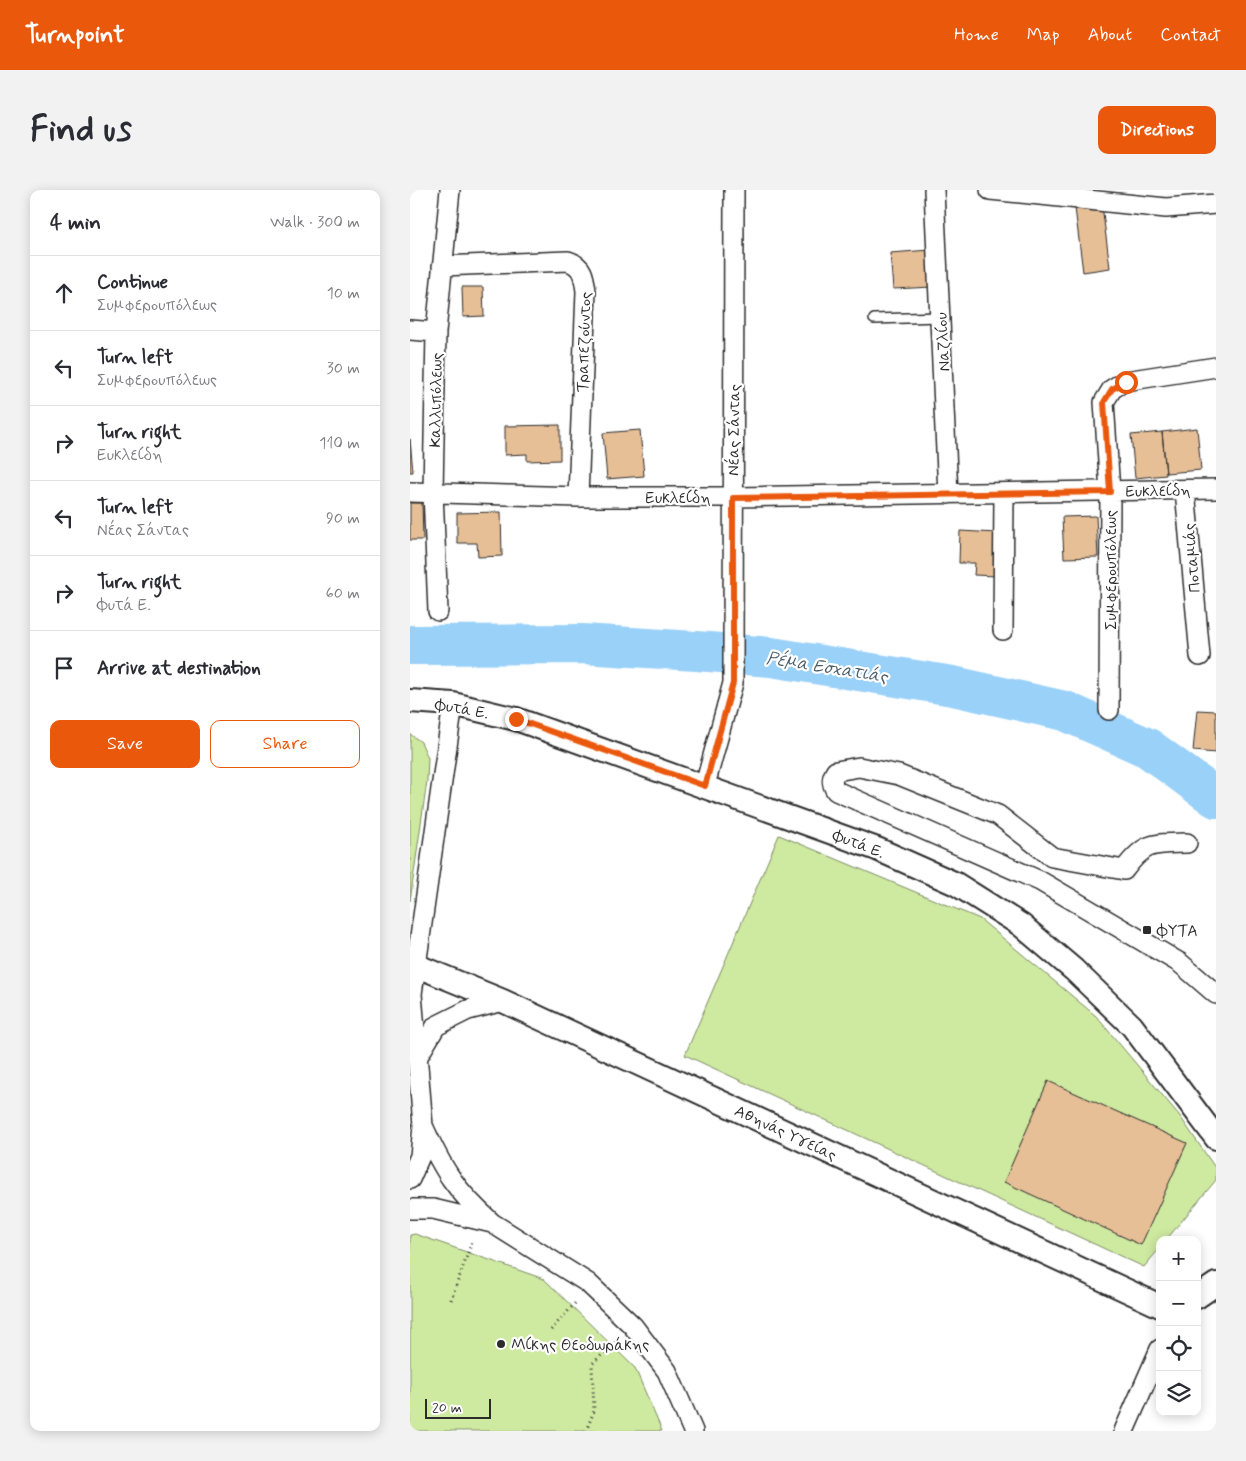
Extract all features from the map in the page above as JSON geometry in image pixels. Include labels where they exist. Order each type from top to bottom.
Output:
[{"type":"street","name":"Καλλιπόλεως","points":[[438,611],[434,492],[436,332],[450,190]]},
{"type":"street","name":"Νέας Σάντας","points":[[705,786],[733,683],[734,190]]},
{"type":"street","name":"Ναζλίου","points":[[934,190],[948,494]]},
{"type":"street","points":[[990,190],[1133,198],[1166,208],[1216,204]]},
{"type":"street","name":"Τραπεζούντος","points":[[442,266],[568,261],[577,264],[584,273],[586,291],[578,497]]},
{"type":"street","points":[[410,330],[436,332]]},
{"type":"street","name":"Συμφερουπόλεως","points":[[1109,710],[1110,492],[1104,402],[1112,389],[1126,382],[1216,367]]},
{"type":"street","name":"Ευκλείδη","points":[[410,492],[578,497],[733,498],[1216,489]]},
{"type":"street","name":"Ποταμιάς","points":[[1186,490],[1200,656]]},
{"type":"street","points":[[1003,630],[1004,493]]},
{"type":"street","name":"Φυτά Ε.","points":[[410,701],[453,704],[516,719],[705,786],[903,861],[956,884],[1020,925],[1074,970],[1132,1026],[1216,1138]]},
{"type":"street","points":[[453,704],[412,964],[412,994],[417,1058],[416,1102],[423,1126],[446,1173],[464,1198],[486,1221],[538,1250],[591,1286],[633,1326],[667,1371],[693,1431]]},
{"type":"street","points":[[1187,843],[1151,844],[1137,852],[1124,870],[1052,857],[998,815],[899,775],[859,766],[836,771],[833,776],[832,784],[836,790],[1040,881],[1180,963],[1216,994]]},
{"type":"street","name":"Αθηνάς Υγείας","points":[[412,964],[503,1001],[1156,1304]]},
{"type":"street","points":[[417,1058],[436,1026],[468,1010],[503,1001]]},
{"type":"street","points":[[410,1179],[420,1156],[423,1126]]},
{"type":"street","points":[[410,1209],[433,1210],[486,1221]]},
{"type":"street","points":[[1201,1294],[1216,1284]]},
{"type":"street","points":[[1124,1431],[1156,1358]]},
{"type":"lane","points":[[874,319],[941,317]]},
{"type":"path","points":[[451,1300],[486,1221]]},
{"type":"path","points":[[551,1330],[591,1286]]},
{"type":"path","points":[[586,1431],[594,1411],[592,1364],[633,1326]]},
{"type":"green space","points":[[410,734],[421,742],[428,758],[427,781],[410,901]]},
{"type":"green space","points":[[779,835],[980,919],[1096,1016],[1179,1115],[1216,1169],[1216,1180],[1169,1236],[1156,1236],[1156,1253],[1144,1267],[685,1055]]},
{"type":"green space","points":[[415,1234],[544,1279],[635,1368],[662,1431],[410,1431],[410,1235]]},
{"type":"building","points":[[1102,205],[1110,268],[1083,272],[1075,208]]},
{"type":"building","points":[[930,250],[933,287],[893,289],[890,253]]},
{"type":"building","points":[[462,287],[483,287],[484,316],[463,317]]},
{"type":"building","points":[[560,425],[560,460],[527,461],[527,454],[505,455],[505,426]]},
{"type":"building","points":[[1197,428],[1201,470],[1166,473],[1162,432]]},
{"type":"building","points":[[640,430],[644,476],[607,479],[603,433]]},
{"type":"building","points":[[1162,432],[1166,475],[1135,478],[1131,435]]},
{"type":"building","points":[[410,439],[413,472],[410,472]]},
{"type":"building","points":[[410,503],[422,503],[423,540],[410,540]]},
{"type":"building","points":[[501,512],[502,556],[478,557],[477,543],[457,543],[457,513]]},
{"type":"building","points":[[1096,516],[1098,557],[1064,558],[1062,517]]},
{"type":"building","points":[[960,531],[997,533],[996,576],[974,575],[975,563],[959,563]]},
{"type":"building","points":[[1197,710],[1216,711],[1216,753],[1193,751]]},
{"type":"building","points":[[1048,1081],[1187,1143],[1141,1245],[1004,1182]]},
{"type":"waterway","name":"Ρέμα Εσχατιάς","points":[[410,645],[582,644],[696,651],[771,657],[953,686],[1065,711],[1148,748],[1216,798]]},
{"type":"place","name":"ΦΥΤΑ","points":[[1147,930]]},
{"type":"place","name":"Μίκης Θεοδωράκης","points":[[501,1344]]},
{"type":"route","points":[[516,719],[705,786],[733,683],[733,498],[1110,492],[1104,402],[1112,389],[1126,382]]}]
